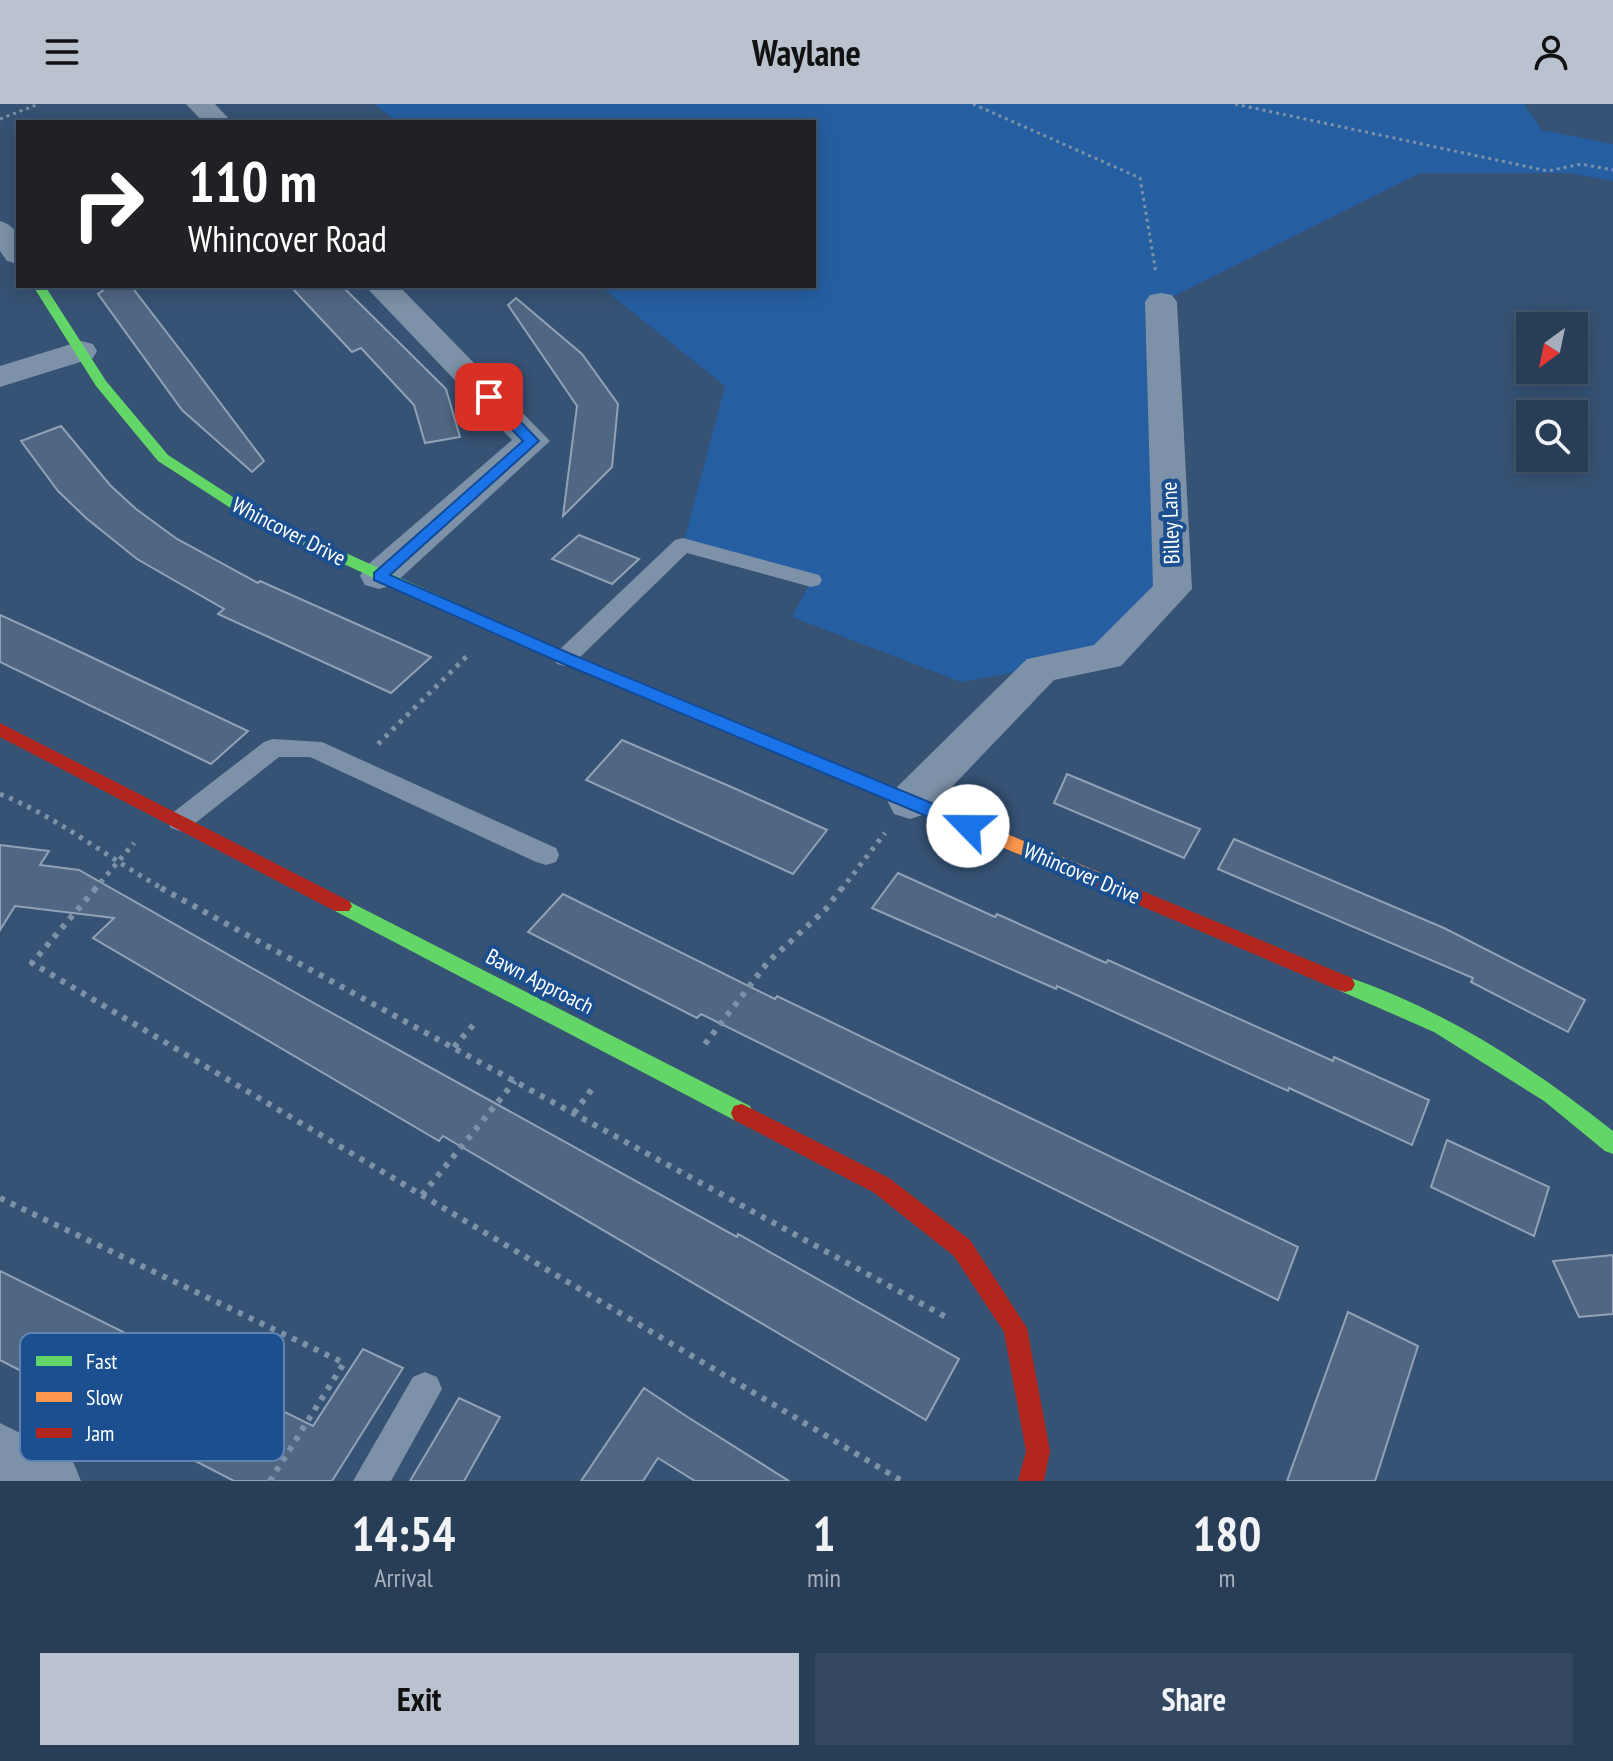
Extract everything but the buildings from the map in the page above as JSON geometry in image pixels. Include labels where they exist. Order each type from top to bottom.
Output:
[{"type":"street","points":[[199,104],[217,120]]},
{"type":"street","points":[[0,227],[16,252]]},
{"type":"street","name":"Whincover Drive","points":[[40,288],[101,383],[163,458],[251,515],[495,628],[1288,959],[1441,1026],[1551,1094],[1613,1144]]},
{"type":"street","points":[[379,576],[532,441],[383,288]]},
{"type":"street","name":"Billey Lane","points":[[910,802],[1041,669],[1107,656],[1173,589],[1161,302]]},
{"type":"street","points":[[0,377],[81,351]]},
{"type":"street","name":"Bawn Approach","points":[[0,729],[881,1185],[962,1248],[1015,1328],[1038,1451],[1031,1481]]},
{"type":"street","points":[[0,1453],[50,1481]]},
{"type":"lane","points":[[565,658],[683,545],[811,580]]},
{"type":"lane","points":[[170,816],[273,748],[313,748],[546,855]]},
{"type":"lane","points":[[371,1481],[425,1389]]},
{"type":"path","points":[[0,119],[39,104]]},
{"type":"path","points":[[973,104],[1140,178],[1161,302]]},
{"type":"path","points":[[1235,104],[1548,171],[1581,164],[1613,170]]},
{"type":"path","points":[[354,767],[495,628]]},
{"type":"path","points":[[0,794],[23,803],[116,863],[951,1319]]},
{"type":"path","points":[[678,1079],[768,962],[825,910],[910,802]]},
{"type":"path","points":[[170,816],[116,863],[32,963],[902,1481]]},
{"type":"path","points":[[422,1195],[515,1081]]},
{"type":"path","points":[[0,1198],[281,1333]]},
{"type":"path","points":[[284,1334],[344,1363],[284,1459]]},
{"type":"path","points":[[270,1481],[283,1461]]},
{"type":"shaded area","points":[[374,104],[1524,104],[1542,130],[1613,144],[1613,181],[1569,173],[1420,173],[1162,302],[1173,589],[1107,656],[961,682],[792,617],[811,581],[683,545],[725,386],[602,288],[816,288],[816,120],[394,120]]},
{"type":"traffic: fast","points":[[40,288],[101,383],[163,458],[251,515],[467,615]]},
{"type":"traffic: fast","points":[[342,906],[742,1113]]},
{"type":"traffic: fast","points":[[1345,984],[1441,1026],[1551,1094],[1613,1144]]},
{"type":"traffic: slow","points":[[467,615],[1094,878]]},
{"type":"traffic: jam","points":[[0,729],[342,906]]},
{"type":"traffic: jam","points":[[1094,878],[1345,984]]},
{"type":"traffic: jam","points":[[742,1113],[881,1185],[962,1248],[1015,1328],[1038,1451],[1031,1481]]},
{"type":"route","points":[[489,397],[532,441],[379,576],[565,658],[968,826]]}]
